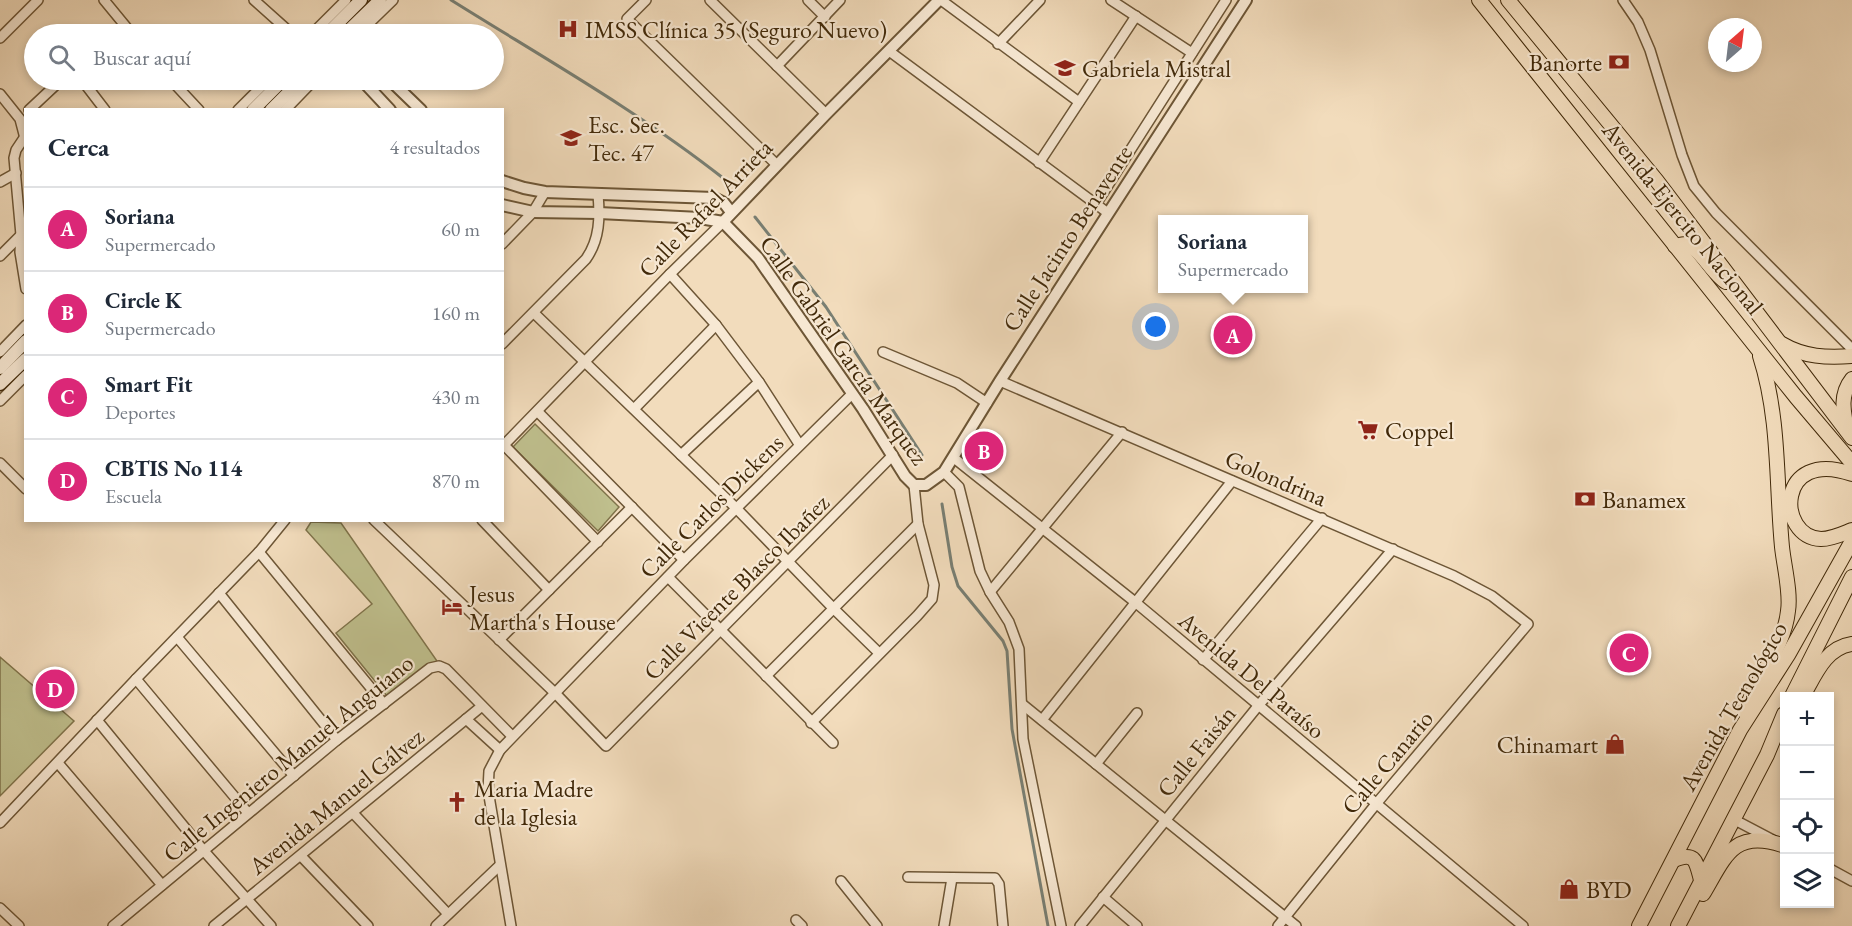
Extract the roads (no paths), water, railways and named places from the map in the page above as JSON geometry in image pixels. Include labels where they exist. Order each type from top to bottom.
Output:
[{"type":"main road","points":[[355,24],[368,18],[380,0]]},
{"type":"main road","name":"Avenida Ejercito Nacional","points":[[1479,0],[1852,463]]},
{"type":"main road","name":"Avenida Ejercito Nacional","points":[[1508,0],[1656,181],[1850,435]]},
{"type":"main road","points":[[342,24],[353,2]]},
{"type":"main road","points":[[256,108],[273,90]]},
{"type":"main road","points":[[273,108],[291,90]]},
{"type":"main road","points":[[1676,246],[1686,244],[1693,247],[1718,277],[1736,287]]},
{"type":"main road","points":[[1778,342],[1791,349],[1817,357],[1852,356]]},
{"type":"main road","points":[[0,368],[24,343]]},
{"type":"main road","points":[[1740,730],[1748,704],[1778,645],[1789,610],[1782,547],[1772,401],[1758,349]]},
{"type":"main road","points":[[0,384],[24,360]]},
{"type":"main road","points":[[1850,435],[1843,400],[1845,390],[1852,379]]},
{"type":"main road","points":[[1852,474],[1832,469],[1812,470],[1798,480],[1790,508],[1792,518],[1800,528],[1814,537],[1832,537],[1852,530]]},
{"type":"main road","name":"Avenida Tecnológico","points":[[1639,926],[1740,730],[1788,655],[1852,541]]},
{"type":"main road","name":"Avenida Tecnológico","points":[[1794,692],[1852,577]]},
{"type":"main road","points":[[1805,692],[1825,659],[1838,648],[1852,644]]},
{"type":"main road","name":"Avenida Tecnológico","points":[[1680,926],[1780,725]]},
{"type":"main road","points":[[1767,755],[1780,736]]},
{"type":"main road","points":[[1680,926],[1698,903],[1720,865],[1737,846],[1747,840],[1756,839],[1780,844]]},
{"type":"main road","points":[[1674,860],[1686,855],[1691,857],[1697,864],[1701,880]]},
{"type":"street","points":[[0,38],[38,0]]},
{"type":"street","points":[[104,0],[124,24]]},
{"type":"street","points":[[254,0],[281,24]]},
{"type":"street","points":[[364,24],[368,18],[393,0]]},
{"type":"street","points":[[646,0],[627,19],[777,165]]},
{"type":"street","points":[[710,0],[826,114]]},
{"type":"street","points":[[808,0],[825,17]]},
{"type":"street","points":[[777,66],[840,0]]},
{"type":"street","points":[[940,0],[1079,102]]},
{"type":"street","name":"Calle Rafael Arrieta","points":[[504,445],[940,0]]},
{"type":"street","points":[[998,44],[1040,0]]},
{"type":"street","points":[[1111,0],[1192,52]]},
{"type":"street","points":[[1096,204],[1226,0]]},
{"type":"street","points":[[1623,0],[1638,22],[1650,50],[1682,155],[1694,186],[1716,213],[1852,349]]},
{"type":"street","points":[[325,24],[353,2],[368,18]]},
{"type":"street","name":"Calle Jacinto Benavente","points":[[914,485],[926,485],[944,472],[954,458],[1000,381],[1241,2]]},
{"type":"street","points":[[1039,163],[1136,16]]},
{"type":"street","points":[[889,51],[1108,213]]},
{"type":"street","points":[[31,108],[50,90]]},
{"type":"street","points":[[90,90],[103,108]]},
{"type":"street","points":[[180,90],[197,108]]},
{"type":"street","points":[[240,108],[258,90]]},
{"type":"street","points":[[286,108],[304,90]]},
{"type":"street","points":[[371,90],[388,108]]},
{"type":"street","points":[[400,90],[419,108]]},
{"type":"street","points":[[0,94],[23,116]]},
{"type":"street","points":[[24,141],[14,153],[23,233],[20,252],[24,277]]},
{"type":"street","points":[[0,182],[16,173]]},
{"type":"street","points":[[504,182],[545,192],[714,198],[724,203],[731,212]]},
{"type":"street","points":[[504,242],[533,212],[545,192]]},
{"type":"street","points":[[504,342],[591,251],[597,238],[598,194]]},
{"type":"street","points":[[504,205],[533,212],[700,218],[723,222]]},
{"type":"street","name":"Calle Gabriel García Marquez","points":[[723,222],[758,258],[852,394],[905,476],[914,485],[918,524],[934,585],[932,599],[879,653]]},
{"type":"street","points":[[0,256],[23,233]]},
{"type":"street","points":[[670,274],[716,325],[759,382],[799,444]]},
{"type":"street","points":[[534,313],[736,508],[879,653],[811,723]]},
{"type":"street","points":[[634,409],[716,325]]},
{"type":"street","points":[[0,352],[24,327]]},
{"type":"street","points":[[883,352],[957,383],[987,403]]},
{"type":"street","points":[[0,400],[24,377]]},
{"type":"street","name":"Golondrina","points":[[1000,381],[1322,518],[1475,586],[1528,624]]},
{"type":"street","points":[[681,455],[759,382]]},
{"type":"street","name":"Calle Carlos Dickens","points":[[511,926],[488,790],[489,771],[500,750],[684,560],[852,394]]},
{"type":"street","points":[[538,412],[684,560]]},
{"type":"street","points":[[990,592],[1122,432]]},
{"type":"street","points":[[504,447],[598,542]]},
{"type":"street","name":"Calle Vicente Blasco Ibañez","points":[[556,693],[606,746],[893,455]]},
{"type":"street","name":"Avenida Del Paraíso","points":[[954,458],[1135,602],[1523,926]]},
{"type":"street","points":[[0,463],[24,484]]},
{"type":"street","points":[[944,472],[959,487],[980,571],[1009,622],[1019,648],[1023,739],[1061,926]]},
{"type":"street","points":[[1042,720],[1232,481]]},
{"type":"street","points":[[499,640],[632,507]]},
{"type":"street","points":[[1203,660],[1322,518]]},
{"type":"street","points":[[0,823],[259,552],[284,522]]},
{"type":"street","points":[[376,522],[556,693]]},
{"type":"street","points":[[484,522],[549,590]]},
{"type":"street","points":[[766,676],[918,524]]},
{"type":"street","name":"Calle Faisán","points":[[1080,926],[1258,706],[1393,549]]},
{"type":"street","points":[[259,552],[384,704]]},
{"type":"street","points":[[668,577],[833,744]]},
{"type":"street","points":[[219,593],[337,740]]},
{"type":"street","name":"Calle Canario","points":[[1278,926],[1376,804],[1528,624]]},
{"type":"street","points":[[177,637],[294,776]]},
{"type":"street","name":"Calle Ingeniero Manuel Anguiano","points":[[113,926],[337,740],[430,668],[439,666],[446,669],[512,736]]},
{"type":"street","points":[[136,679],[248,813]]},
{"type":"street","points":[[1022,704],[1296,926]]},
{"type":"street","name":"Avenida Manuel Gálvez","points":[[214,926],[482,706]]},
{"type":"street","points":[[1096,764],[1137,713]]},
{"type":"street","points":[[466,719],[500,750]]},
{"type":"street","points":[[97,720],[204,851],[271,926]]},
{"type":"street","points":[[57,764],[162,885]]},
{"type":"street","points":[[353,813],[448,914]]},
{"type":"street","points":[[1733,819],[1780,843]]},
{"type":"street","points":[[301,856],[368,926]]},
{"type":"street","points":[[436,926],[500,866]]},
{"type":"street","points":[[1834,871],[1852,881]]},
{"type":"street","points":[[908,877],[995,878],[999,884],[1004,926]]},
{"type":"street","points":[[944,926],[951,879]]},
{"type":"street","points":[[841,881],[877,926]]},
{"type":"street","points":[[1103,897],[1137,926]]},
{"type":"street","points":[[0,908],[19,926]]},
{"type":"waterway","points":[[451,0],[490,24]]},
{"type":"waterway","points":[[504,33],[624,107],[723,178]]},
{"type":"waterway","points":[[755,217],[826,307],[922,455]]},
{"type":"waterway","points":[[942,504],[952,567],[958,586],[1003,641],[1007,651],[1012,729],[1048,926]]},
{"type":"place","name":"IMSS Clínica 35 (Seguro Nuevo)","points":[[568,29]]},
{"type":"place","name":"Banorte","points":[[1619,62]]},
{"type":"place","name":"Gabriela Mistral","points":[[1065,68]]},
{"type":"place","name":"Esc. Sec. Tec. 47","points":[[571,138]]},
{"type":"place","name":"Soriana","points":[[1233,335]]},
{"type":"place","name":"Coppel","points":[[1368,430]]},
{"type":"place","name":"Circle K","points":[[984,451]]},
{"type":"place","name":"Banamex","points":[[1585,499]]},
{"type":"place","name":"Jesus Martha's House","points":[[452,607]]},
{"type":"place","name":"Smart Fit","points":[[1629,653]]},
{"type":"place","name":"CBTIS No 114","points":[[55,689]]},
{"type":"place","name":"Chinamart","points":[[1615,744]]},
{"type":"place","name":"Maria Madre de la Iglesia","points":[[457,802]]},
{"type":"place","name":"BYD","points":[[1569,889]]}]
